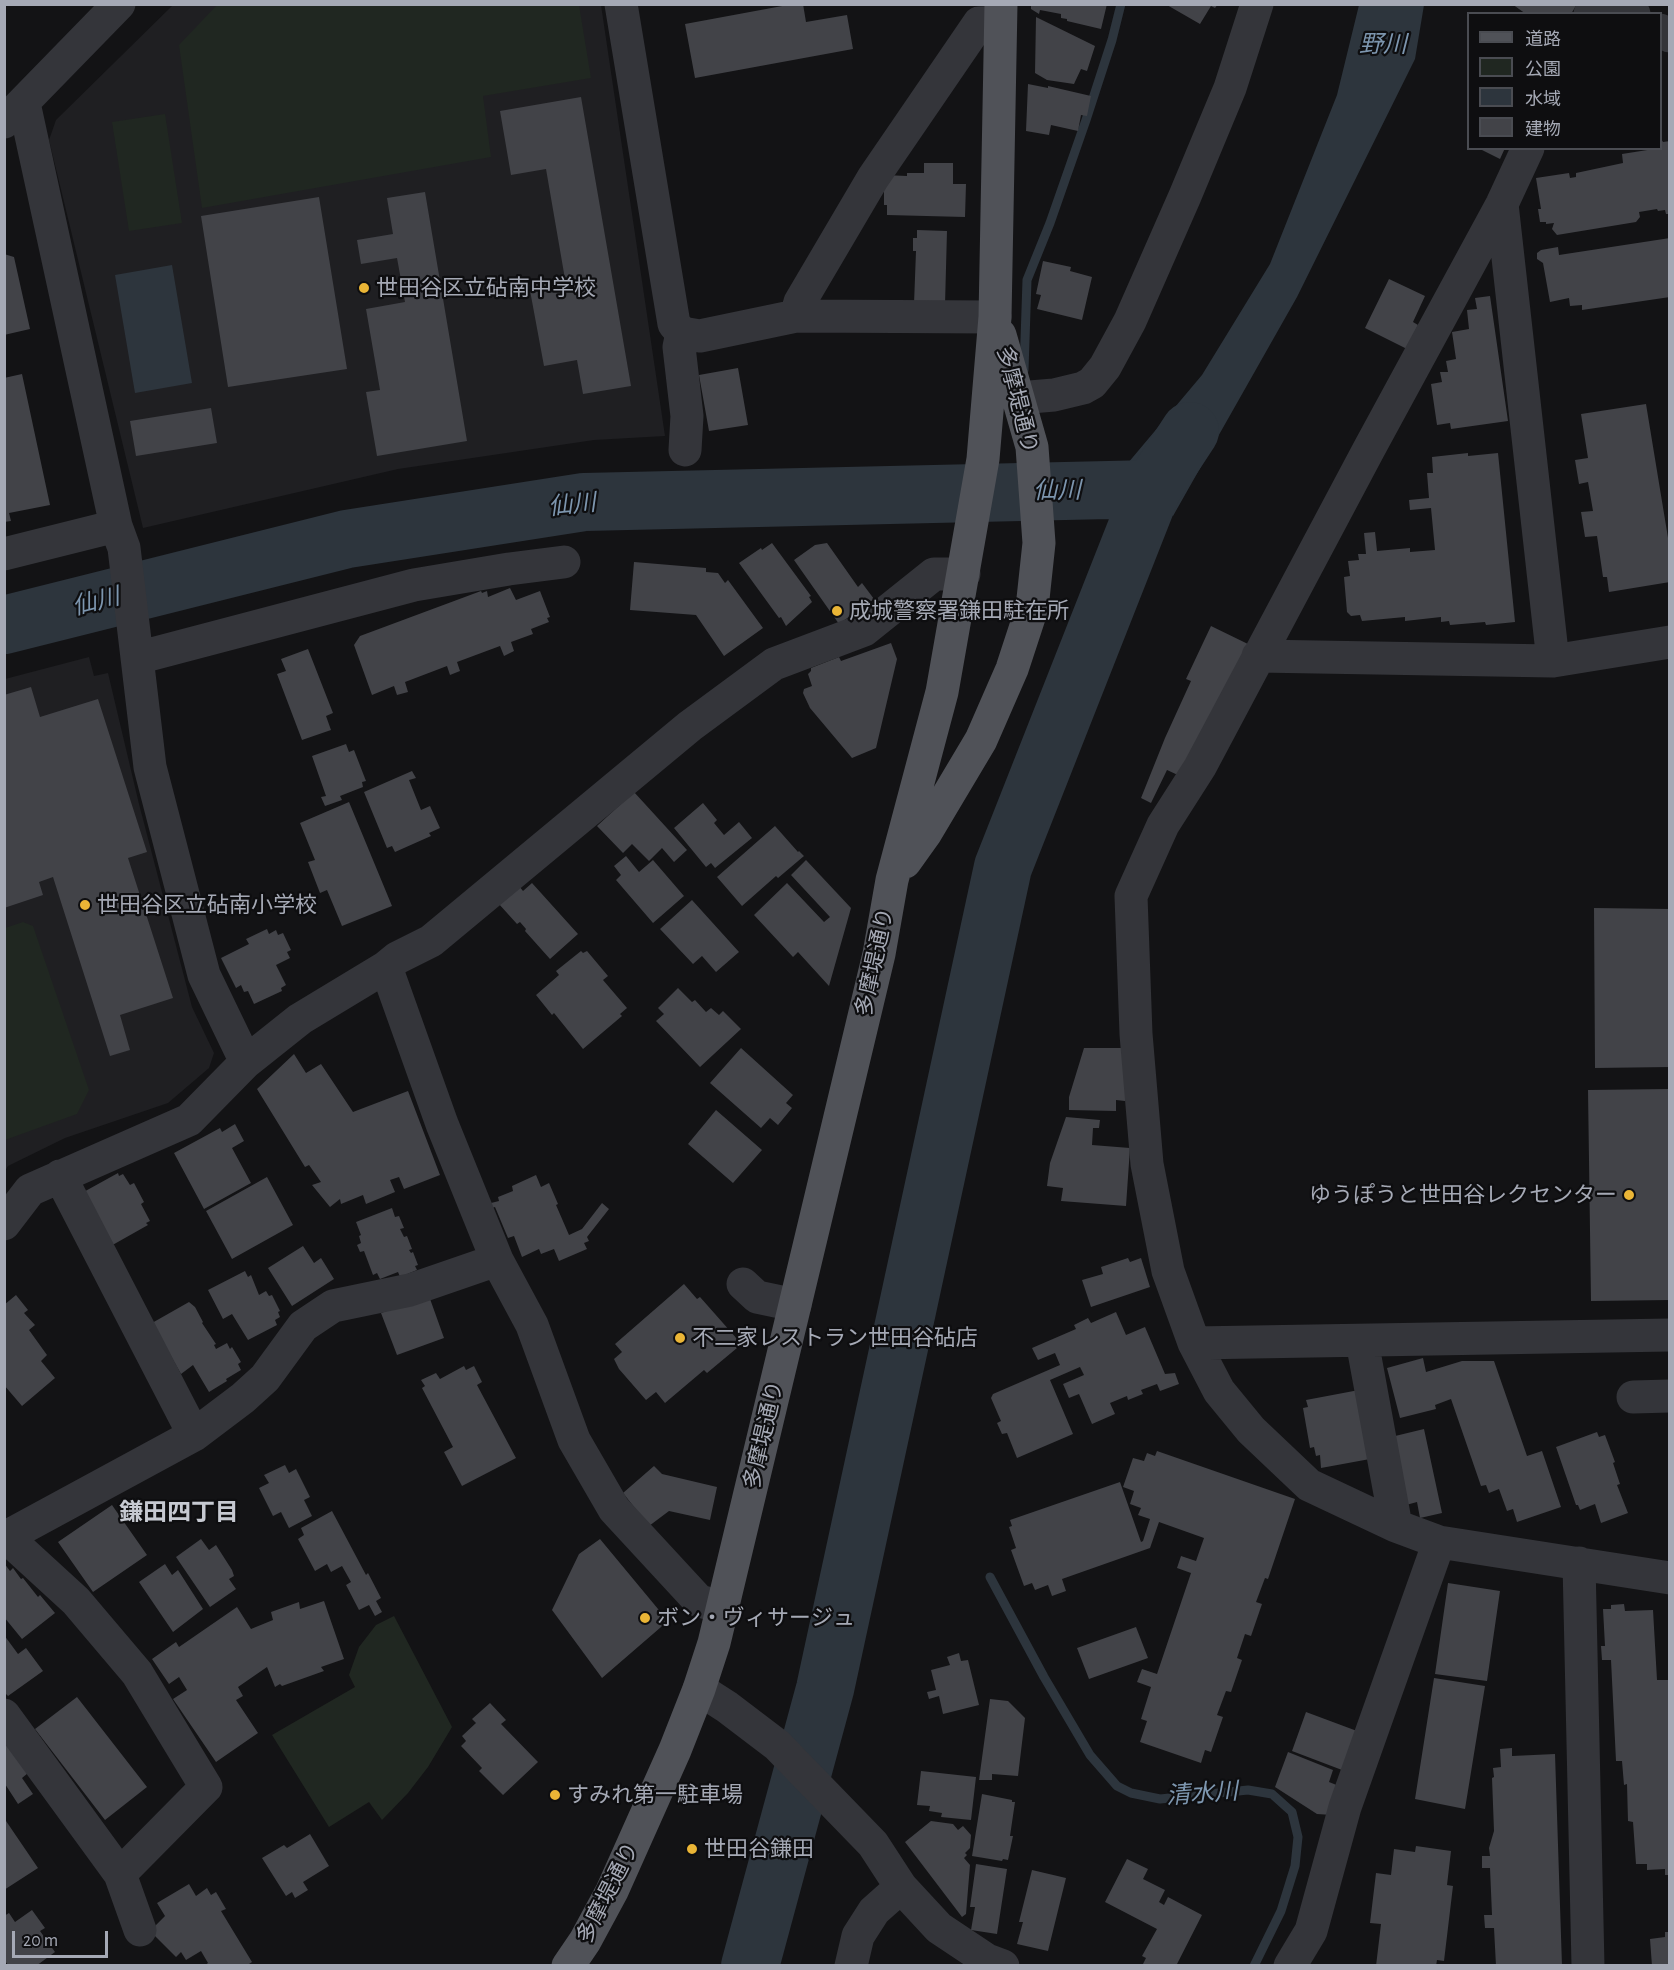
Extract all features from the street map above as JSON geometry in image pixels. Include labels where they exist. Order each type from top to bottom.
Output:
[{"type":"main road","name":"多摩堤通り","points":[[568,1965],[585,1941],[612,1891],[675,1750],[699,1689],[723,1607],[879,954],[892,880],[942,692],[983,459],[995,317],[1001,13]]},
{"type":"main road","name":"多摩堤通り","points":[[892,880],[926,834],[981,740],[1012,669],[1032,608],[1039,543],[1032,447],[995,317]]},
{"type":"street","points":[[119,4],[14,113],[120,537],[150,767],[204,975],[246,1062]]},
{"type":"street","points":[[621,4],[674,324],[682,333],[700,336],[796,316],[995,317]]},
{"type":"street","points":[[1018,398],[1054,395],[1083,388],[1092,383],[1105,367],[1130,321],[1190,185],[1230,88],[1257,4]]},
{"type":"street","points":[[796,316],[800,302],[873,178],[979,23],[1001,13]]},
{"type":"street","points":[[1527,150],[1502,204],[1200,767],[1164,825],[1131,896],[1136,1034],[1147,1164],[1168,1270],[1194,1344],[1219,1391],[1251,1430],[1309,1485],[1396,1526],[1439,1542],[1670,1578]]},
{"type":"street","points":[[1502,204],[1553,661]]},
{"type":"street","points":[[682,333],[679,347],[687,416],[685,450]]},
{"type":"street","points":[[4,554],[120,537]]},
{"type":"street","points":[[136,646],[306,614],[414,585],[509,568],[564,562]]},
{"type":"street","points":[[4,1224],[30,1190],[189,1120],[246,1062],[300,1018],[386,967],[397,958],[431,940],[690,726],[774,664],[864,630],[934,574],[964,574]]},
{"type":"street","points":[[1258,656],[1553,661],[1670,642]]},
{"type":"street","points":[[386,967],[442,1124],[496,1260],[538,1313],[574,1440],[614,1509],[699,1601],[723,1607]]},
{"type":"street","points":[[60,1176],[194,1435]]},
{"type":"street","points":[[120,1874],[206,1787],[137,1673],[76,1601],[5,1536],[194,1435],[243,1398],[265,1378],[303,1326],[333,1306],[410,1290],[496,1260]]},
{"type":"street","points":[[743,1284],[757,1297],[795,1305]]},
{"type":"street","points":[[1194,1344],[1670,1335]]},
{"type":"street","points":[[1362,1341],[1396,1526]]},
{"type":"street","points":[[1634,1397],[1670,1396]]},
{"type":"street","points":[[1290,1965],[1311,1931],[1345,1807],[1439,1542]]},
{"type":"street","points":[[1579,1563],[1588,1965]]},
{"type":"street","points":[[699,1689],[777,1745],[873,1844],[901,1887],[939,1928],[987,1959],[1003,1965]]},
{"type":"street","points":[[4,1715],[120,1874],[140,1930]]},
{"type":"street","points":[[851,1965],[858,1936],[863,1928],[874,1911],[901,1887]]},
{"type":"shaded area","name":"世田谷区立砧南中学校","points":[[173,5],[601,5],[665,436],[594,440],[398,469],[143,528],[49,140],[56,120]]},
{"type":"shaded area","name":"世田谷区立砧南小学校","points":[[89,657],[94,676],[108,673],[139,804],[192,1007],[214,1053],[209,1068],[168,1103],[65,1138],[8,1166],[5,1171],[5,679]]},
{"type":"green space","points":[[218,4],[579,5],[591,78],[483,96],[491,157],[202,208],[179,45]]},
{"type":"green space","points":[[165,114],[182,223],[129,231],[112,122]]},
{"type":"green space","points":[[23,922],[33,926],[89,1090],[77,1114],[5,1140],[5,928]]},
{"type":"green space","points":[[394,1616],[452,1727],[428,1767],[408,1793],[382,1820],[369,1802],[329,1827],[272,1735],[355,1687],[349,1675],[359,1647],[376,1625]]},
{"type":"water","name":"野川","points":[[1359,5],[1424,5],[1415,59],[1297,297],[1173,516],[1117,476],[1202,375],[1270,264],[1337,95]]},
{"type":"water","points":[[172,265],[192,383],[135,393],[115,275]]},
{"type":"building","points":[[803,4],[806,22],[847,15],[853,49],[695,78],[685,24]]},
{"type":"building","points":[[1031,4],[1107,4],[1101,29],[1067,21],[1061,18],[1061,14],[1040,10],[1039,14],[1031,9]]},
{"type":"building","points":[[1218,4],[1215,8],[1211,6],[1200,24],[1167,5]]},
{"type":"building","points":[[1512,4],[1577,4],[1572,12],[1523,12]]},
{"type":"building","points":[[1036,17],[1095,46],[1087,71],[1081,69],[1074,84],[1047,80],[1035,73]]},
{"type":"building","points":[[1028,84],[1091,96],[1087,116],[1081,115],[1078,131],[1051,125],[1049,135],[1026,131]]},
{"type":"building","points":[[581,97],[631,386],[583,394],[577,360],[544,366],[529,285],[565,279],[546,169],[511,175],[500,111]]},
{"type":"building","points":[[1662,140],[1670,141],[1670,214],[1666,214],[1665,210],[1658,211],[1657,209],[1639,212],[1640,217],[1636,222],[1557,235],[1552,229],[1554,223],[1540,222],[1538,209],[1541,209],[1536,178],[1569,173],[1570,178],[1576,177],[1576,173],[1623,163],[1622,154],[1662,150]]},
{"type":"building","points":[[1482,150],[1504,150],[1500,159]]},
{"type":"building","points":[[924,163],[953,163],[953,184],[966,184],[965,217],[887,215],[887,205],[884,205],[884,175],[907,176],[907,173],[924,173]]},
{"type":"building","points":[[425,192],[467,441],[377,456],[366,392],[380,390],[366,309],[405,302],[397,258],[361,264],[357,240],[393,234],[387,198]]},
{"type":"building","points":[[319,197],[347,369],[228,387],[201,216]]},
{"type":"building","points":[[917,230],[947,231],[945,305],[914,304],[916,251],[913,251],[913,238],[917,238]]},
{"type":"building","points":[[1670,238],[1670,297],[1582,310],[1582,305],[1570,306],[1569,298],[1550,302],[1543,263],[1537,259],[1537,253],[1541,250],[1558,247],[1559,255]]},
{"type":"building","points":[[4,254],[14,257],[30,329],[4,335]]},
{"type":"building","points":[[1043,261],[1071,267],[1070,271],[1092,277],[1082,320],[1037,309],[1041,295],[1036,294]]},
{"type":"building","points":[[1389,279],[1425,296],[1413,322],[1418,325],[1407,349],[1365,328]]},
{"type":"building","points":[[1490,296],[1508,421],[1451,429],[1450,423],[1437,425],[1431,384],[1442,382],[1440,372],[1448,372],[1446,361],[1456,359],[1452,332],[1469,329],[1467,310],[1477,309],[1475,298]]},
{"type":"building","points":[[738,368],[748,425],[709,431],[699,375]]},
{"type":"building","points":[[22,374],[50,505],[9,513],[11,521],[4,522],[4,378]]},
{"type":"building","points":[[1646,404],[1670,550],[1670,582],[1609,592],[1607,577],[1603,577],[1597,536],[1585,537],[1581,512],[1593,511],[1588,482],[1579,484],[1575,460],[1588,458],[1581,414]]},
{"type":"building","points":[[211,408],[217,443],[136,456],[130,421]]},
{"type":"building","points":[[1468,453],[1468,456],[1498,453],[1515,622],[1450,625],[1449,621],[1441,622],[1441,617],[1405,621],[1405,617],[1362,621],[1360,615],[1351,616],[1347,612],[1344,577],[1350,576],[1348,561],[1359,560],[1358,554],[1366,554],[1364,533],[1375,532],[1377,551],[1410,548],[1410,552],[1435,550],[1431,508],[1410,510],[1409,500],[1429,498],[1427,473],[1433,473],[1432,457]]},
{"type":"building","points":[[772,543],[811,596],[809,597],[812,602],[786,626],[739,563]]},
{"type":"building","points":[[827,543],[858,587],[862,583],[874,599],[839,624],[794,560],[815,545]]},
{"type":"building","points":[[634,562],[706,568],[706,572],[718,573],[725,583],[728,580],[763,628],[724,656],[696,615],[630,610]]},
{"type":"building","points":[[510,588],[516,600],[540,591],[550,617],[547,618],[549,622],[531,629],[533,634],[511,642],[514,651],[504,656],[500,646],[457,662],[460,671],[450,675],[447,666],[405,682],[408,692],[397,695],[394,686],[372,695],[354,645],[360,636],[481,591],[482,593],[487,591],[488,597]]},
{"type":"building","points":[[1211,626],[1250,645],[1180,776],[1167,770],[1151,803],[1141,798],[1191,681],[1186,679]]},
{"type":"building","points":[[891,643],[897,659],[876,748],[852,758],[810,708],[803,693],[804,689],[812,686],[808,674],[811,668],[839,657],[841,661]]},
{"type":"building","points":[[308,649],[333,713],[326,716],[331,730],[302,740],[277,674],[286,671],[281,659]]},
{"type":"building","points":[[31,687],[40,717],[98,699],[147,852],[128,858],[173,998],[120,1015],[130,1050],[110,1056],[53,877],[39,882],[43,895],[4,908],[4,695]]},
{"type":"building","points":[[346,744],[349,752],[354,750],[366,781],[362,782],[363,787],[340,796],[342,800],[325,806],[321,797],[326,796],[312,756]]},
{"type":"building","points":[[412,771],[416,778],[409,780],[421,810],[430,806],[440,828],[429,833],[431,836],[395,852],[392,846],[387,848],[364,792]]},
{"type":"building","points":[[634,792],[687,850],[674,862],[662,848],[649,861],[632,844],[623,853],[597,826]]},
{"type":"building","points":[[349,802],[392,906],[342,926],[327,890],[320,893],[308,862],[315,860],[300,823]]},
{"type":"building","points":[[703,803],[717,820],[714,823],[724,835],[739,822],[752,838],[715,868],[711,863],[706,867],[674,828]]},
{"type":"building","points":[[775,826],[804,856],[778,878],[776,876],[742,906],[717,877]]},
{"type":"building","points":[[626,856],[639,872],[653,860],[684,896],[653,923],[616,880],[621,875],[614,866]]},
{"type":"building","points":[[806,860],[851,908],[829,986],[798,952],[793,957],[754,915],[787,883],[824,922],[830,917],[791,875]]},
{"type":"building","points":[[532,883],[578,934],[550,959],[520,922],[517,924],[498,903],[519,886],[523,891]]},
{"type":"building","points":[[692,900],[739,952],[716,972],[702,956],[693,964],[660,929]]},
{"type":"building","points":[[1594,908],[1670,909],[1670,1067],[1595,1068]]},
{"type":"building","points":[[267,929],[269,934],[276,930],[278,935],[283,933],[291,950],[287,952],[290,958],[276,965],[286,985],[281,988],[282,991],[254,1004],[248,991],[244,992],[241,985],[236,988],[221,958],[249,944],[246,939]]},
{"type":"building","points":[[581,951],[583,953],[587,951],[608,976],[603,980],[627,1008],[620,1014],[622,1016],[583,1049],[536,995],[559,975],[556,971]]},
{"type":"building","points":[[678,988],[692,1002],[695,1000],[706,1012],[711,1008],[719,1015],[723,1011],[741,1029],[700,1067],[656,1021],[664,1014],[658,1008]]},
{"type":"building","points":[[741,1048],[793,1095],[786,1103],[792,1108],[778,1125],[770,1118],[761,1128],[710,1083]]},
{"type":"building","points":[[1084,1048],[1125,1048],[1125,1101],[1116,1100],[1116,1111],[1069,1110],[1069,1097]]},
{"type":"building","points":[[294,1054],[306,1073],[321,1064],[353,1112],[408,1091],[440,1175],[404,1189],[399,1177],[390,1180],[395,1192],[366,1204],[363,1195],[341,1204],[340,1199],[330,1207],[312,1185],[321,1182],[309,1165],[305,1167],[257,1089]]},
{"type":"building","name":"ゆうぽうと世田谷レクセンター","points":[[1670,1089],[1670,1300],[1591,1301],[1588,1090]]},
{"type":"building","points":[[716,1110],[762,1150],[733,1183],[688,1144]]},
{"type":"building","points":[[1066,1117],[1100,1120],[1099,1128],[1093,1128],[1092,1145],[1130,1148],[1126,1206],[1061,1201],[1063,1188],[1047,1186],[1050,1163]]},
{"type":"building","points":[[235,1124],[244,1141],[232,1148],[251,1183],[204,1209],[174,1153],[220,1128],[222,1132]]},
{"type":"building","points":[[118,1173],[119,1176],[123,1174],[130,1185],[134,1183],[144,1202],[141,1204],[150,1221],[146,1223],[148,1225],[109,1247],[80,1194]]},
{"type":"building","points":[[536,1175],[541,1187],[549,1183],[569,1235],[582,1229],[602,1203],[609,1209],[587,1237],[589,1241],[584,1243],[587,1249],[559,1261],[554,1249],[541,1254],[539,1249],[522,1257],[514,1236],[508,1238],[495,1207],[492,1208],[491,1203],[499,1201],[498,1197],[513,1191],[512,1186]]},
{"type":"building","points":[[267,1177],[293,1225],[232,1259],[206,1211]]},
{"type":"building","points":[[392,1208],[395,1217],[399,1216],[404,1228],[400,1229],[404,1237],[407,1236],[412,1249],[409,1250],[413,1252],[418,1265],[415,1266],[417,1270],[400,1277],[398,1272],[380,1279],[377,1273],[373,1275],[364,1251],[360,1252],[357,1245],[361,1243],[359,1236],[361,1235],[356,1222]]},
{"type":"building","points":[[303,1246],[314,1263],[321,1258],[334,1279],[292,1306],[268,1268]]},
{"type":"building","points":[[1128,1258],[1130,1262],[1141,1258],[1150,1287],[1091,1307],[1082,1280],[1103,1274],[1101,1267]]},
{"type":"building","points":[[245,1271],[248,1277],[251,1275],[259,1295],[266,1291],[269,1296],[272,1295],[280,1311],[278,1312],[280,1317],[275,1320],[277,1325],[248,1340],[232,1314],[223,1319],[208,1290]]},
{"type":"building","points":[[684,1284],[697,1299],[700,1297],[738,1340],[733,1344],[737,1348],[707,1373],[704,1370],[665,1403],[656,1392],[646,1400],[619,1369],[614,1359],[622,1352],[615,1344]]},
{"type":"building","points":[[16,1295],[28,1310],[24,1313],[35,1325],[29,1330],[47,1355],[41,1361],[55,1378],[22,1406],[4,1385],[4,1305]]},
{"type":"building","points":[[429,1296],[444,1338],[397,1355],[381,1313]]},
{"type":"building","points":[[189,1302],[195,1307],[202,1323],[216,1344],[214,1345],[216,1349],[227,1343],[241,1362],[238,1364],[241,1370],[209,1392],[193,1365],[181,1374],[152,1323]]},
{"type":"building","points":[[1116,1312],[1126,1335],[1145,1327],[1165,1374],[1175,1373],[1179,1384],[1160,1391],[1157,1384],[1141,1390],[1143,1394],[1128,1400],[1127,1396],[1110,1403],[1115,1414],[1092,1424],[1079,1394],[1069,1398],[1063,1384],[1084,1375],[1080,1367],[1050,1380],[1073,1434],[1017,1458],[1007,1433],[1002,1434],[997,1423],[1001,1421],[991,1398],[993,1394],[1060,1365],[1055,1353],[1038,1360],[1032,1348],[1076,1329],[1074,1325],[1088,1318],[1091,1323]]},
{"type":"building","points":[[1423,1358],[1426,1372],[1462,1361],[1494,1361],[1527,1456],[1542,1451],[1561,1507],[1517,1522],[1513,1509],[1507,1511],[1499,1489],[1489,1493],[1486,1485],[1481,1486],[1451,1399],[1435,1405],[1436,1409],[1400,1418],[1387,1368]]},
{"type":"building","points":[[464,1366],[466,1370],[474,1366],[482,1382],[477,1385],[516,1458],[462,1486],[444,1452],[453,1447],[422,1388],[425,1386],[421,1380],[436,1373],[440,1379]]},
{"type":"building","points":[[1359,1390],[1370,1459],[1321,1468],[1320,1455],[1316,1456],[1314,1447],[1310,1448],[1303,1408],[1308,1407],[1306,1400]]},
{"type":"building","points":[[1424,1429],[1442,1513],[1420,1518],[1417,1502],[1406,1505],[1391,1437]]},
{"type":"building","points":[[1597,1432],[1599,1437],[1605,1435],[1615,1462],[1613,1463],[1620,1484],[1617,1485],[1628,1513],[1601,1523],[1595,1504],[1580,1510],[1576,1505],[1556,1447]]},
{"type":"building","points":[[1157,1451],[1295,1499],[1268,1579],[1265,1578],[1256,1602],[1262,1604],[1251,1636],[1245,1634],[1237,1658],[1242,1660],[1231,1692],[1226,1691],[1217,1715],[1223,1717],[1211,1752],[1205,1750],[1201,1763],[1140,1742],[1147,1721],[1141,1719],[1151,1687],[1137,1682],[1142,1669],[1157,1674],[1191,1573],[1177,1568],[1181,1556],[1196,1561],[1204,1538],[1159,1522],[1150,1548],[1062,1579],[1066,1591],[1052,1596],[1048,1585],[1035,1590],[1032,1583],[1024,1586],[1011,1550],[1016,1548],[1009,1527],[1012,1526],[1010,1520],[1120,1482],[1141,1542],[1143,1541],[1150,1519],[1138,1515],[1141,1508],[1130,1504],[1134,1491],[1123,1487],[1133,1458],[1144,1461],[1147,1453],[1155,1456]]},
{"type":"building","points":[[285,1465],[289,1473],[296,1469],[310,1497],[304,1500],[312,1516],[289,1528],[281,1512],[273,1516],[259,1488],[269,1483],[264,1475]]},
{"type":"building","points":[[654,1466],[662,1474],[717,1487],[710,1520],[669,1511],[649,1526],[623,1493]]},
{"type":"building","points":[[112,1505],[147,1555],[93,1592],[58,1542]]},
{"type":"building","points":[[332,1511],[381,1598],[376,1601],[382,1612],[375,1616],[369,1605],[359,1610],[346,1585],[351,1582],[342,1566],[331,1572],[327,1564],[315,1571],[298,1539],[304,1535],[301,1528]]},
{"type":"building","points":[[201,1539],[209,1550],[216,1545],[232,1570],[234,1576],[229,1579],[236,1589],[210,1607],[176,1557]]},
{"type":"building","points":[[600,1539],[668,1621],[602,1678],[552,1610],[579,1554]]},
{"type":"building","points":[[4,1563],[10,1571],[13,1568],[55,1613],[22,1639],[4,1617]]},
{"type":"building","points":[[165,1564],[172,1575],[178,1570],[203,1609],[173,1632],[139,1582]]},
{"type":"building","points":[[1448,1583],[1500,1591],[1487,1681],[1435,1674]]},
{"type":"building","points":[[324,1601],[344,1659],[321,1667],[324,1671],[275,1687],[267,1667],[238,1687],[243,1696],[236,1700],[258,1733],[216,1762],[173,1699],[187,1690],[179,1677],[169,1684],[152,1659],[176,1642],[179,1647],[237,1607],[251,1629],[273,1620],[271,1612],[299,1602],[300,1609]]},
{"type":"building","points":[[1624,1604],[1625,1611],[1653,1610],[1657,1680],[1670,1680],[1670,1875],[1665,1875],[1665,1869],[1647,1870],[1647,1864],[1636,1864],[1633,1822],[1628,1821],[1627,1784],[1624,1785],[1622,1761],[1616,1761],[1611,1660],[1602,1660],[1601,1646],[1605,1646],[1603,1609],[1611,1609],[1611,1605]]},
{"type":"building","points":[[1136,1627],[1148,1658],[1089,1679],[1077,1648]]},
{"type":"building","points":[[4,1635],[18,1654],[26,1648],[43,1671],[8,1696],[4,1692]]},
{"type":"building","points":[[959,1653],[961,1661],[968,1660],[979,1705],[943,1714],[939,1696],[929,1699],[927,1692],[936,1690],[931,1670],[950,1665],[947,1657]]},
{"type":"building","points":[[1434,1678],[1485,1686],[1465,1809],[1415,1799]]},
{"type":"building","points":[[77,1697],[147,1787],[105,1820],[35,1729]]},
{"type":"building","points":[[990,1699],[1008,1701],[1025,1718],[1018,1776],[992,1774],[992,1780],[979,1780]]},
{"type":"building","points":[[490,1703],[506,1720],[501,1724],[538,1762],[503,1795],[479,1771],[482,1768],[461,1746],[466,1741],[462,1736],[476,1723],[472,1719]]},
{"type":"building","points":[[1306,1712],[1357,1731],[1342,1770],[1292,1751]]},
{"type":"building","points":[[5,1740],[28,1773],[22,1778],[33,1794],[18,1804],[5,1784]]},
{"type":"building","points":[[1512,1748],[1512,1756],[1555,1754],[1562,1966],[1496,1966],[1494,1928],[1485,1928],[1484,1915],[1492,1915],[1490,1868],[1482,1868],[1482,1856],[1490,1856],[1489,1848],[1494,1831],[1493,1768],[1501,1767],[1500,1749]]},
{"type":"building","points":[[1288,1752],[1333,1770],[1329,1782],[1339,1786],[1332,1815],[1317,1814],[1275,1787]]},
{"type":"building","points":[[921,1771],[976,1777],[971,1820],[941,1817],[942,1813],[929,1811],[930,1806],[917,1805]]},
{"type":"building","points":[[982,1794],[1015,1802],[1010,1836],[1013,1836],[1008,1860],[972,1856]]},
{"type":"building","points":[[4,1818],[38,1868],[4,1890]]},
{"type":"building","points":[[931,1821],[953,1824],[958,1830],[963,1826],[971,1835],[970,1848],[964,1858],[970,1865],[966,1914],[962,1917],[905,1842]]},
{"type":"building","points":[[310,1834],[329,1866],[303,1882],[308,1890],[295,1898],[292,1892],[286,1896],[262,1858],[284,1845],[287,1848]]},
{"type":"building","points":[[1416,1846],[1451,1851],[1447,1885],[1453,1886],[1444,1961],[1437,1960],[1436,1966],[1376,1966],[1381,1924],[1370,1923],[1376,1873],[1391,1875],[1394,1849],[1415,1852]]},
{"type":"building","points":[[1127,1859],[1148,1869],[1143,1879],[1165,1890],[1159,1902],[1164,1905],[1168,1897],[1202,1915],[1176,1966],[1142,1966],[1146,1958],[1142,1956],[1157,1929],[1105,1902]]},
{"type":"building","points":[[976,1864],[1007,1869],[997,1934],[971,1930],[975,1907],[970,1907]]},
{"type":"building","points":[[1032,1870],[1066,1878],[1048,1951],[1017,1944],[1023,1922],[1019,1922]]},
{"type":"building","points":[[189,1884],[196,1896],[207,1888],[211,1895],[216,1892],[226,1909],[221,1911],[252,1962],[246,1966],[204,1966],[208,1963],[201,1951],[186,1960],[181,1952],[176,1957],[150,1931],[165,1916],[157,1903]]},
{"type":"building","points":[[32,1910],[45,1928],[40,1931],[55,1952],[36,1966],[9,1966],[4,1960],[4,1916],[9,1913],[15,1922]]},
{"type":"building","points":[[1665,1932],[1670,1932],[1670,1966],[1652,1966],[1650,1939],[1665,1937]]},
{"type":"waterway","points":[[1024,370],[1027,280],[1050,223],[1086,120],[1121,4]]},
{"type":"waterway","points":[[750,1966],[825,1689],[1003,867],[1152,489],[1190,431]]},
{"type":"waterway","name":"仙川","points":[[4,625],[347,539],[584,502],[1152,489]]},
{"type":"waterway","name":"清水川","points":[[990,1577],[1044,1677],[1090,1755],[1117,1786],[1131,1793],[1160,1799],[1248,1790],[1272,1794],[1292,1812],[1298,1837],[1295,1866],[1281,1911],[1254,1966]]},
{"type":"place","name":"世田谷区立砧南中学校","points":[[364,288]]},
{"type":"place","name":"成城警察署鎌田駐在所","points":[[837,611]]},
{"type":"place","name":"世田谷区立砧南小学校","points":[[85,905]]},
{"type":"place","name":"ゆうぽうと世田谷レクセンター","points":[[1629,1195]]},
{"type":"place","name":"不二家レストラン世田谷砧店","points":[[680,1338]]},
{"type":"place","name":"ボン・ヴィサージュ","points":[[645,1618]]},
{"type":"place","name":"すみれ第一駐車場","points":[[555,1795]]},
{"type":"place","name":"世田谷鎌田","points":[[692,1849]]},
{"type":"district","name":"鎌田四丁目","points":[[179,1513]]}]
